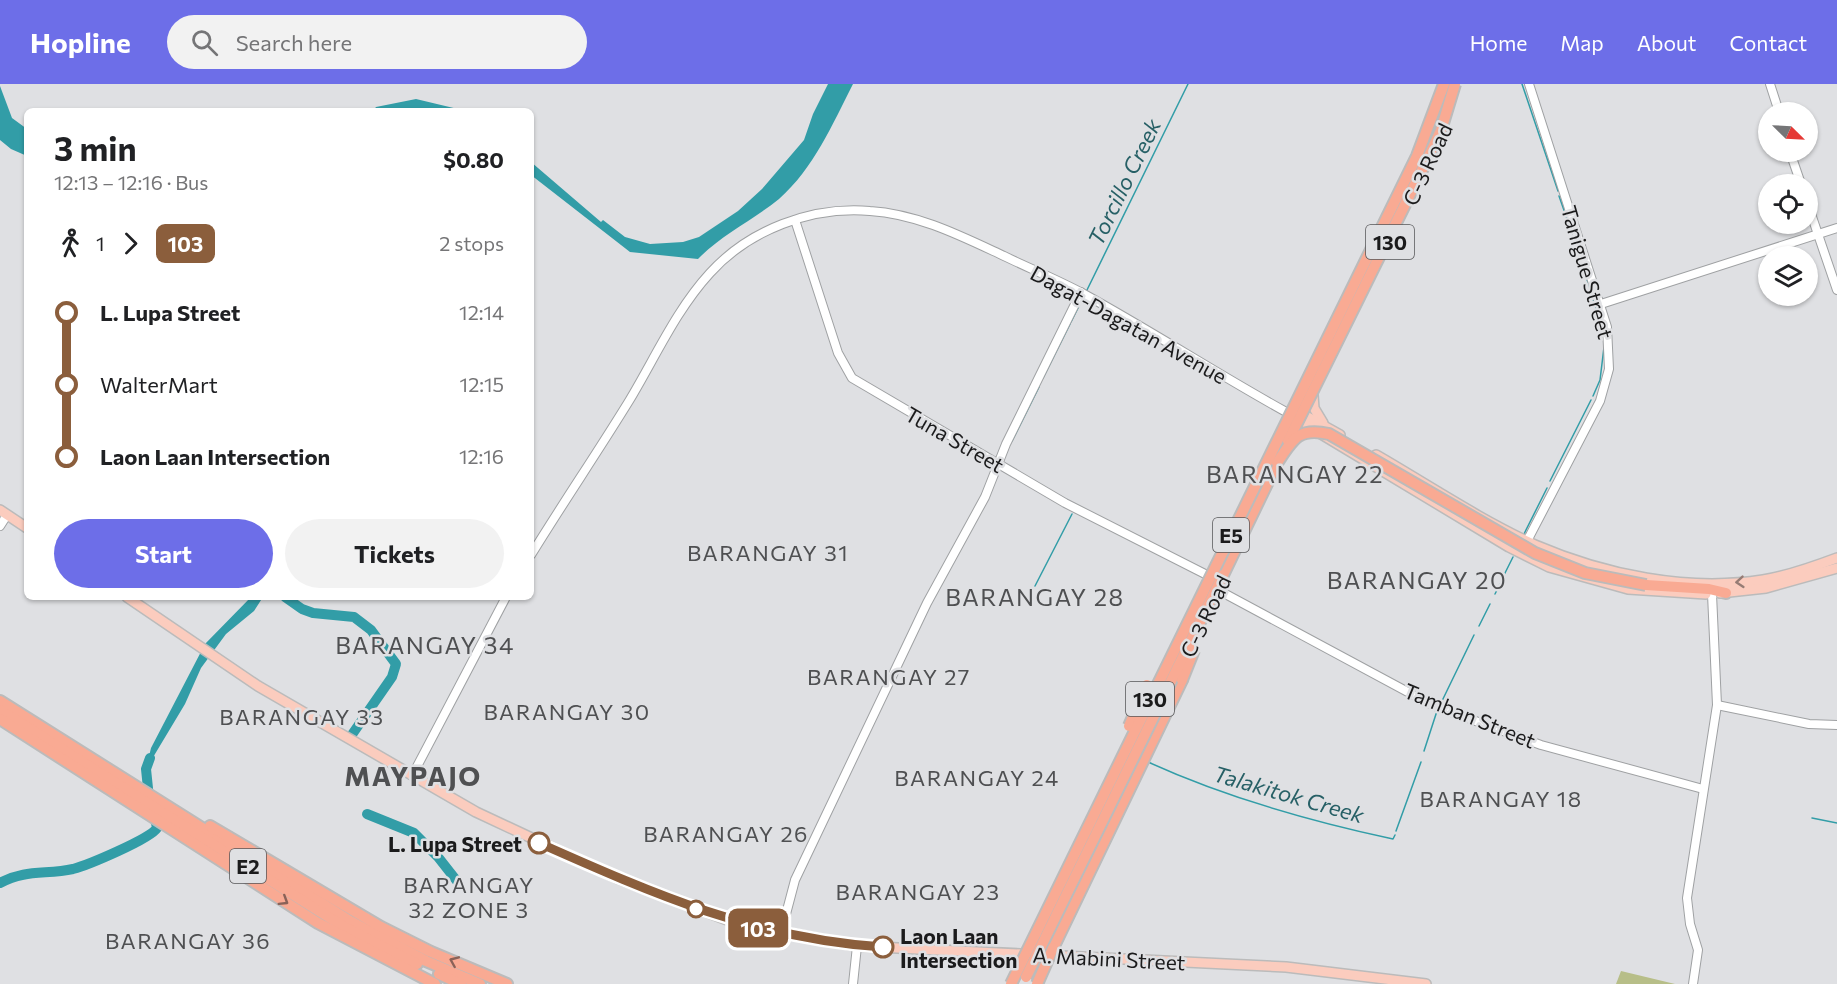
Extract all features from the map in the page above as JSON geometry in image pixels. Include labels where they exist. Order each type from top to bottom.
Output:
[{"type":"highway","name":"E5","points":[[1010,984],[1417,156],[1442,84]]},
{"type":"highway","name":"E5","points":[[1024,982],[1427,160],[1441,130],[1457,84]]},
{"type":"highway","points":[[1277,463],[1293,439],[1300,434],[1307,432],[1329,434],[1535,553],[1585,573],[1646,585],[1709,589],[1726,593]]},
{"type":"highway","points":[[1037,984],[1171,703],[1223,575]]},
{"type":"highway","points":[[1093,815],[1147,685]]},
{"type":"highway","name":"E2","points":[[0,700],[350,921],[426,961],[480,984]]},
{"type":"highway","name":"E2","points":[[0,710],[346,928],[461,984]]},
{"type":"highway","points":[[0,719],[318,922],[435,984]]},
{"type":"highway","points":[[177,812],[222,832],[356,913],[431,952],[507,984]]},
{"type":"main road","name":"C-3 Road","points":[[1010,984],[1415,154],[1442,84]]},
{"type":"main road","name":"C-3 Road","points":[[1024,982],[1443,131],[1457,84]]},
{"type":"main road","points":[[1313,395],[1318,416],[1326,426]]},
{"type":"main road","name":"Dagat-Dagatan Avenue","points":[[1288,413],[1326,426],[1570,559],[1616,572],[1712,584],[1763,580],[1796,573],[1837,558]]},
{"type":"main road","name":"Dagat-Dagatan Avenue","points":[[1301,419],[1321,436],[1521,553],[1549,567],[1612,586],[1649,592],[1726,593],[1766,588],[1837,568]]},
{"type":"main road","points":[[1290,441],[1308,435],[1321,436]]},
{"type":"main road","points":[[4,512],[24,526]]},
{"type":"main road","name":"A. Mabini Street","points":[[131,600],[211,655],[349,741],[527,838],[619,879],[729,921],[781,933],[857,946],[1286,967],[1426,984]]},
{"type":"street","name":"Tanigue Street","points":[[1521,553],[1531,539],[1606,386],[1610,348],[1601,303],[1529,84]]},
{"type":"street","points":[[1770,84],[1776,102]]},
{"type":"street","name":"Dagat-Dagatan Avenue","points":[[534,550],[629,401],[682,309],[710,273],[728,255],[758,234],[795,220],[823,214],[857,211],[896,214],[960,236],[1081,292],[1288,413]]},
{"type":"street","name":"Tuna Street","points":[[795,220],[837,353],[852,378],[1079,510],[1209,576]]},
{"type":"street","points":[[1601,303],[1837,228]]},
{"type":"street","points":[[1818,234],[1837,290]]},
{"type":"street","points":[[781,933],[795,880],[927,603],[986,497],[998,464],[1081,292]]},
{"type":"street","points":[[0,526],[4,512]]},
{"type":"street","name":"Tamban Street","points":[[1218,590],[1438,708],[1541,745],[1703,789]]},
{"type":"street","points":[[1693,984],[1698,950],[1690,924],[1687,898],[1717,705],[1712,594]]},
{"type":"street","points":[[412,776],[504,600]]},
{"type":"street","points":[[1717,705],[1809,724],[1837,725]]},
{"type":"street","points":[[853,984],[857,946]]},
{"type":"green space","points":[[1621,971],[1675,984],[1616,984]]},
{"type":"water","points":[[828,84],[853,84],[812,160],[791,187],[769,207],[717,242],[698,259],[630,252],[534,177],[534,165],[601,222],[603,220],[625,237],[650,244],[683,242],[699,237],[738,211],[762,189],[804,140],[813,114]]},
{"type":"water","points":[[0,86],[12,118],[24,127],[24,155],[11,149],[0,140]]},
{"type":"water","points":[[416,99],[454,108],[375,108]]},
{"type":"water","points":[[248,600],[261,600],[254,611],[226,634],[201,668],[185,704],[146,769],[151,748],[205,644]]},
{"type":"waterway","name":"Torcillo Creek","points":[[1086,292],[1188,84]]},
{"type":"waterway","points":[[1522,84],[1558,191]]},
{"type":"waterway","points":[[1559,196],[1573,236]]},
{"type":"waterway","points":[[1577,247],[1603,331]]},
{"type":"waterway","name":"Torcillo Creek","points":[[1071,322],[1084,296]]},
{"type":"waterway","name":"Torcillo Creek","points":[[1043,378],[1070,324]]},
{"type":"waterway","points":[[1593,396],[1600,380],[1604,347]]},
{"type":"waterway","name":"Torcillo Creek","points":[[1012,441],[1039,387]]},
{"type":"waterway","points":[[1550,481],[1591,400]]},
{"type":"waterway","points":[[1524,534],[1547,488]]},
{"type":"waterway","points":[[1035,586],[1072,514]]},
{"type":"waterway","points":[[1501,581],[1513,557]]},
{"type":"waterway","points":[[1495,594],[1500,584]]},
{"type":"waterway","points":[[289,600],[313,613],[354,617],[371,630],[396,664],[392,677],[351,736]]},
{"type":"waterway","points":[[1479,626],[1490,604]]},
{"type":"waterway","points":[[1441,703],[1474,635]]},
{"type":"waterway","points":[[1424,751],[1437,711]]},
{"type":"waterway","points":[[149,798],[146,769],[150,758]]},
{"type":"waterway","name":"Talakitok Creek","points":[[1148,762],[1208,787],[1269,807],[1393,839],[1395,835]]},
{"type":"waterway","points":[[1396,831],[1421,762]]},
{"type":"waterway","points":[[0,883],[27,874],[73,869],[118,851],[157,828],[154,813]]},
{"type":"waterway","points":[[367,814],[414,833],[438,857],[460,885]]},
{"type":"waterway","points":[[1812,818],[1837,823]]},
{"type":"bus line","name":"103","points":[[539,843],[647,891],[735,923],[839,944],[883,947]]},
{"type":"place","name":"L. Lupa Street","points":[[539,843]]},
{"type":"place","name":"Laon Laan Intersection","points":[[883,947]]},
{"type":"district","name":"BARANGAY 22","points":[[1295,473]]},
{"type":"district","name":"BARANGAY 31","points":[[768,552]]},
{"type":"district","name":"BARANGAY 20","points":[[1417,579]]},
{"type":"district","name":"BARANGAY 28","points":[[1035,596]]},
{"type":"district","name":"BARANGAY 34","points":[[425,644]]},
{"type":"district","name":"BARANGAY 27","points":[[889,676]]},
{"type":"district","name":"BARANGAY 30","points":[[567,711]]},
{"type":"district","name":"BARANGAY 33","points":[[302,716]]},
{"type":"district","name":"MAYPAJO","points":[[413,775]]},
{"type":"district","name":"BARANGAY 24","points":[[977,777]]},
{"type":"district","name":"BARANGAY 18","points":[[1501,798]]},
{"type":"district","name":"BARANGAY 26","points":[[726,833]]},
{"type":"district","name":"BARANGAY 23","points":[[918,891]]},
{"type":"district","name":"BARANGAY 32 ZONE 3","points":[[469,896]]},
{"type":"district","name":"BARANGAY 36","points":[[188,940]]}]
